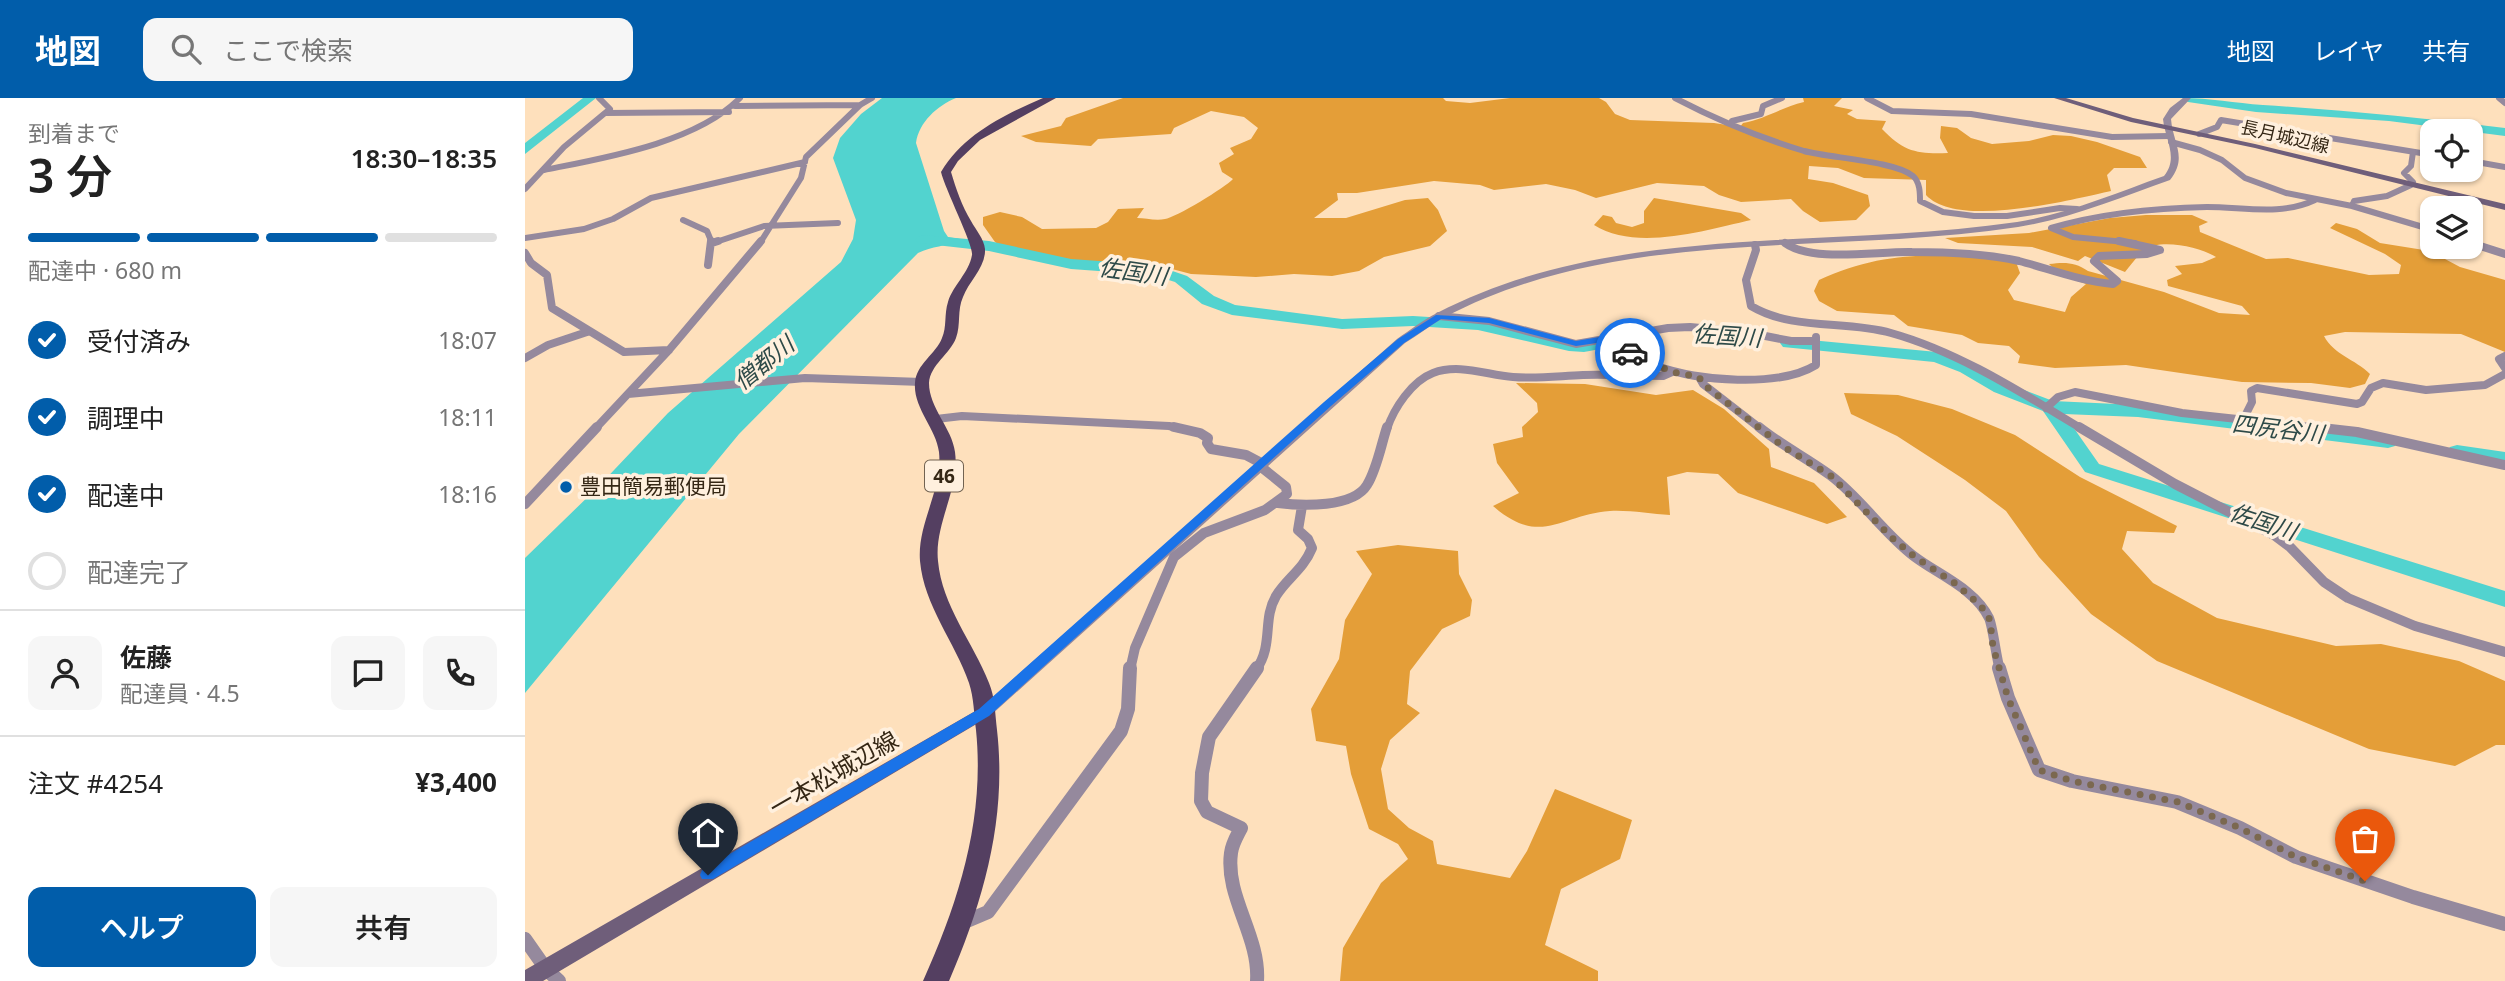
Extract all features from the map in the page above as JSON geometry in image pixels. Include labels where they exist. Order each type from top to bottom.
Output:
[{"type":"main road","points":[[922,382],[925,372],[948,342],[953,328],[954,300],[978,257],[978,245],[963,217],[946,172],[965,148],[1003,122],[1051,98]]},
{"type":"main road","name":"長月城辺線","points":[[2058,98],[2169,135],[2199,134],[2505,207]]},
{"type":"main road","name":"46","points":[[922,382],[924,394],[943,436],[948,463],[928,539],[929,562],[944,608],[980,686],[991,752],[990,794],[982,845],[959,925],[936,981]]},
{"type":"main road","name":"一本松城辺線","points":[[525,981],[552,975],[984,712]]},
{"type":"street","points":[[525,189],[564,147],[610,110],[599,98]]},
{"type":"street","points":[[544,170],[643,145],[692,128],[729,112],[740,98]]},
{"type":"street","points":[[525,504],[669,350],[774,224],[801,178],[805,162],[827,135],[860,105],[872,98]]},
{"type":"street","points":[[1675,98],[1700,111],[1805,151],[1870,162],[1907,173],[1915,177],[1920,188],[1920,201],[1939,212],[2001,216],[2031,214],[2066,206],[2077,209]]},
{"type":"street","points":[[1732,121],[1761,114],[1763,106],[1782,98]]},
{"type":"street","points":[[1867,98],[1892,110],[1971,114],[2112,137],[2169,135],[2222,160],[2245,178],[2315,200],[2352,206],[2420,226]]},
{"type":"street","points":[[2499,98],[2505,103]]},
{"type":"street","points":[[984,712],[1401,341],[1440,316],[1514,284],[1586,265],[1654,253],[1996,228],[2077,209],[2167,178],[2176,169],[2177,160],[2167,119],[2186,99]]},
{"type":"street","points":[[735,106],[860,105]]},
{"type":"street","points":[[605,113],[729,112]]},
{"type":"street","points":[[2199,134],[2217,127],[2221,120],[2420,153]]},
{"type":"street","points":[[2352,206],[2354,201],[2360,198],[2387,196],[2411,185],[2413,182],[2404,173],[2411,166],[2413,152]]},
{"type":"street","points":[[525,238],[584,229],[613,219],[651,198],[805,162]]},
{"type":"street","points":[[2483,163],[2505,167]]},
{"type":"street","points":[[1785,243],[1789,248],[1824,255],[1873,251],[1999,257],[2113,284],[2117,281],[2094,261],[2099,256],[2147,254],[2160,250],[2127,241],[2071,236],[2051,228],[2100,214],[2208,207],[2298,208],[2315,200]]},
{"type":"street","points":[[683,220],[703,228],[712,243],[708,264]]},
{"type":"street","points":[[712,243],[774,224],[838,223]]},
{"type":"street","points":[[1755,245],[1756,250],[1746,277],[1751,306],[1760,313],[1818,324],[1852,325],[1916,341],[1986,373],[2194,495],[2272,533],[2286,543],[2331,588],[2352,601],[2438,633],[2505,652]]},
{"type":"street","points":[[2483,247],[2505,254]]},
{"type":"street","points":[[526,256],[547,275],[552,308],[587,332],[624,352],[669,350]]},
{"type":"street","points":[[1440,316],[1489,321],[1576,344],[1668,328],[1690,327],[1745,332],[1791,341],[1816,341]]},
{"type":"street","points":[[1611,338],[1629,353],[1672,372],[1699,377],[1793,377],[1816,365],[1818,324]]},
{"type":"street","points":[[525,358],[548,345],[587,332]]},
{"type":"street","points":[[2505,356],[2498,359],[2505,368]]},
{"type":"street","points":[[1278,503],[1302,506],[1355,498],[1367,485],[1390,419],[1416,383],[1435,372],[1467,369],[1512,377],[1550,378],[1584,375],[1663,376],[1672,372]]},
{"type":"street","points":[[2243,420],[2252,402],[2252,391],[2257,388],[2357,404],[2362,402],[2371,388],[2383,383],[2426,390],[2485,385],[2505,374]]},
{"type":"street","points":[[1699,377],[1703,384],[1777,442],[1831,476],[1891,537],[1915,557],[1956,584],[1981,606],[1990,620],[1993,647],[2008,698],[2039,770],[2072,781],[2178,802],[2307,861],[2413,897],[2505,924]]},
{"type":"street","points":[[628,394],[797,379],[922,382]]},
{"type":"street","points":[[2046,408],[2058,397],[2075,393],[2182,414],[2357,432],[2505,465]]},
{"type":"street","points":[[936,419],[962,416],[1170,426],[1200,433],[1207,438],[1211,449],[1246,455],[1286,487],[1287,494],[1278,503],[1204,533],[1174,557],[1135,648],[1129,672],[1128,709],[1121,731],[988,912],[959,925]]},
{"type":"street","points":[[1257,981],[1259,972],[1249,924],[1233,876],[1231,854],[1241,828],[1207,812],[1201,802],[1202,773],[1209,737],[1260,664],[1268,647],[1267,629],[1275,597],[1306,563],[1312,548],[1308,539],[1298,530],[1302,506]]},
{"type":"street","points":[[525,939],[552,975]]},
{"type":"shaded area","points":[[1123,98],[1443,98],[1446,101],[1470,103],[1510,98],[1599,98],[1606,102],[1615,114],[1630,120],[1714,123],[1740,127],[1743,123],[1804,102],[1803,98],[1842,98],[1834,106],[1853,110],[1847,114],[1857,119],[1886,121],[1882,129],[1890,137],[1904,147],[1919,152],[1948,153],[1940,138],[1941,126],[1957,128],[1971,138],[1992,144],[2029,141],[2053,135],[2071,136],[2140,157],[2147,168],[2114,168],[2107,175],[2111,191],[2043,205],[1987,211],[1962,210],[1941,205],[1926,195],[1926,180],[1864,178],[1838,168],[1809,166],[1808,179],[1833,183],[1868,195],[1870,206],[1856,220],[1820,222],[1791,199],[1741,202],[1719,195],[1704,186],[1657,183],[1596,198],[1546,184],[1494,190],[1480,185],[1434,181],[1357,193],[1337,193],[1338,200],[1314,218],[1346,218],[1405,200],[1428,198],[1438,210],[1447,231],[1430,246],[1384,257],[1359,271],[1332,276],[1191,274],[1172,269],[1017,257],[995,242],[983,225],[983,217],[1000,212],[1022,217],[1042,229],[1096,228],[1108,222],[1118,209],[1144,208],[1137,218],[1158,220],[1171,217],[1200,202],[1233,179],[1222,172],[1219,163],[1234,154],[1230,148],[1251,139],[1258,128],[1244,117],[1211,111],[1174,128],[1171,134],[1098,139],[1091,146],[1036,142],[1021,136],[1061,126],[1066,118]]},
{"type":"shaded area","points":[[1654,198],[1741,213],[1751,220],[1693,233],[1650,238],[1611,233],[1594,225],[1603,215],[1612,217],[1616,223],[1632,227],[1644,223],[1644,211]]},
{"type":"shaded area","points":[[2192,215],[2208,222],[2199,226],[2200,232],[2266,259],[2288,258],[2369,275],[2399,274],[2401,265],[2385,254],[2330,228],[2336,223],[2357,229],[2380,243],[2420,249],[2420,259],[2445,259],[2460,267],[2505,280],[2505,352],[2461,334],[2345,332],[2324,336],[2333,348],[2370,374],[2365,384],[2350,388],[2311,383],[2242,382],[2126,365],[2055,368],[2018,363],[2020,356],[2009,346],[1978,343],[1962,335],[1908,326],[1894,315],[1837,311],[1819,301],[1814,291],[1819,280],[1868,263],[1916,256],[1965,257],[2016,262],[2020,273],[2008,290],[2014,300],[2065,312],[2071,297],[2086,284],[2060,275],[2049,264],[2074,264],[2088,271],[2164,292],[2219,313],[2250,315],[2242,306],[2168,286],[2167,280],[2182,274],[2175,266],[2202,263],[2216,257],[2190,247],[2170,244],[2151,246],[2141,252],[2125,272],[2085,256],[2078,261],[2032,247],[1958,243],[1945,238],[2029,233],[2110,218]]},
{"type":"shaded area","points":[[1516,383],[1585,384],[1656,395],[1693,390],[1724,409],[1769,449],[1771,467],[1814,483],[1847,517],[1827,524],[1738,493],[1718,474],[1687,472],[1667,477],[1670,515],[1610,511],[1551,525],[1525,525],[1493,506],[1519,493],[1497,463],[1493,444],[1523,437],[1522,427],[1538,412],[1537,403]]},
{"type":"shaded area","points":[[1844,393],[1898,395],[1952,409],[2015,435],[2080,477],[2177,526],[2174,533],[2127,531],[2122,549],[2153,583],[2217,618],[2336,646],[2381,644],[2459,661],[2505,681],[2505,745],[2496,745],[2455,766],[2369,749],[2157,661],[2091,614],[2039,557],[2006,511],[1965,480],[1897,436],[1851,414]]},
{"type":"shaded area","points":[[1398,545],[1458,551],[1459,574],[1472,600],[1470,616],[1442,629],[1410,671],[1407,704],[1420,713],[1390,740],[1381,769],[1388,809],[1409,828],[1433,841],[1437,864],[1510,878],[1527,851],[1555,789],[1632,820],[1620,859],[1561,889],[1545,945],[1598,971],[1598,981],[1340,981],[1343,948],[1381,883],[1408,859],[1398,844],[1369,829],[1351,774],[1346,746],[1316,741],[1311,709],[1339,659],[1345,620],[1372,574],[1356,551]]},
{"type":"water","name":"僧都川","points":[[882,98],[956,98],[942,105],[930,116],[921,128],[916,143],[944,231],[948,237],[960,239],[918,253],[739,434],[525,693],[525,558],[597,488],[668,413],[841,262],[853,239],[856,220],[833,158],[840,138],[861,114]]},
{"type":"waterway","points":[[525,150],[590,98]]},
{"type":"waterway","points":[[2188,98],[2256,108],[2389,117],[2505,132]]},
{"type":"waterway","name":"佐国川","points":[[923,240],[989,246],[1071,264],[1155,270],[1181,279],[1208,300],[1232,310],[1342,324],[1413,321],[1478,325],[1569,346],[1584,347],[1616,341]]},
{"type":"waterway","name":"佐国川","points":[[1789,343],[1937,357],[1967,368],[2001,388],[2050,407]]},
{"type":"waterway","name":"四尻谷川","points":[[2050,407],[2138,411],[2388,442]]},
{"type":"waterway","name":"佐国川","points":[[2050,407],[2092,468],[2505,599]]},
{"type":"waterway","name":"四尻谷川","points":[[2457,451],[2505,458]]},
{"type":"way so far","points":[[1630,353],[1672,372],[1699,377],[1703,384],[1784,447],[1831,476],[1891,537],[1915,557],[1956,584],[1981,606],[1990,620],[1993,647],[2008,698],[2039,770],[2072,781],[2178,802],[2240,828],[2296,857],[2365,881]]},
{"type":"place","name":"豊田簡易郵便局","points":[[566,487]]},
{"type":"route","points":[[708,875],[984,712],[1328,404],[1401,341],[1440,316],[1489,321],[1576,344],[1611,338],[1630,353]]}]
